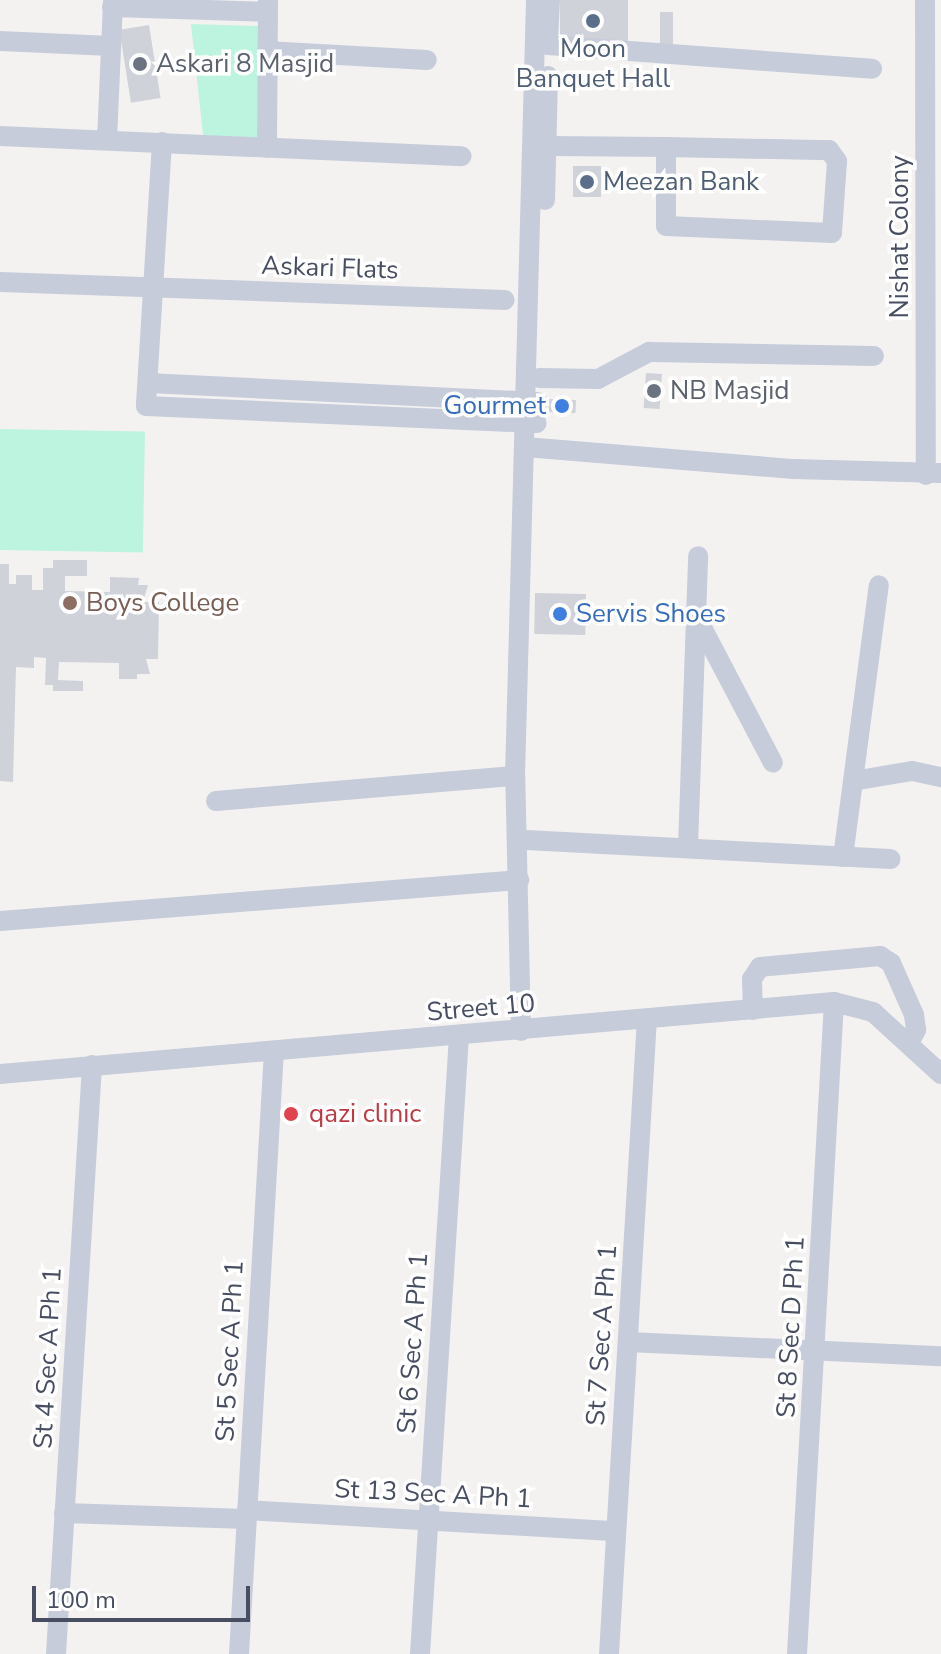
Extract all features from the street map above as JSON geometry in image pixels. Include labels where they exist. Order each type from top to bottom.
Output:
[{"type":"street","points":[[519,880],[514,870],[515,776],[532,412],[536,0]]},
{"type":"street","points":[[532,412],[539,378],[550,0]]},
{"type":"street","name":"Nishat Colony","points":[[530,447],[933,474],[933,176],[925,0]]},
{"type":"street","points":[[107,140],[113,4],[267,6],[267,148]]},
{"type":"street","points":[[0,41],[111,46]]},
{"type":"street","points":[[548,45],[872,69]]},
{"type":"street","points":[[267,51],[427,60]]},
{"type":"street","points":[[0,136],[462,156]]},
{"type":"street","points":[[162,142],[146,406],[332,414],[532,412]]},
{"type":"street","points":[[547,146],[666,147],[829,150],[837,161],[832,233],[666,226],[666,147]]},
{"type":"street","name":"Askari Flats","points":[[0,282],[505,300]]},
{"type":"street","points":[[539,378],[598,379],[649,352],[874,356]]},
{"type":"street","points":[[148,383],[332,392],[532,412]]},
{"type":"street","points":[[332,392],[332,414]]},
{"type":"street","points":[[521,1031],[519,880],[526,840],[530,447]]},
{"type":"street","points":[[688,847],[698,556]]},
{"type":"street","points":[[843,857],[879,585]]},
{"type":"street","points":[[696,617],[773,763]]},
{"type":"street","points":[[853,781],[912,771],[941,777]]},
{"type":"street","points":[[216,801],[515,776]]},
{"type":"street","points":[[526,840],[891,859]]},
{"type":"street","points":[[0,921],[519,880]]},
{"type":"street","points":[[753,1010],[752,979],[760,967],[880,956],[891,963],[914,1015],[916,1030],[909,1043]]},
{"type":"street","name":"Street 10","points":[[0,1074],[834,1002],[873,1012],[941,1074]]},
{"type":"street","name":"St 8 Sec D Ph 1","points":[[797,1654],[817,1348],[834,1002]]},
{"type":"street","name":"St 7 Sec A Ph 1","points":[[609,1654],[647,1019]]},
{"type":"street","name":"St 6 Sec A Ph 1","points":[[420,1654],[459,1036]]},
{"type":"street","name":"St 5 Sec A Ph 1","points":[[239,1654],[274,1051]]},
{"type":"street","name":"St 4 Sec A Ph 1","points":[[56,1654],[92,1065]]},
{"type":"street","points":[[628,1342],[817,1348],[941,1356]]},
{"type":"street","name":"St 13 Sec A Ph 1","points":[[64,1513],[428,1519],[615,1531]]},
{"type":"green space","points":[[191,24],[259,26],[257,147],[204,144]]},
{"type":"green space","points":[[0,429],[145,432],[143,553],[0,550]]},
{"type":"building","name":"Moon Banquet Hall","points":[[560,0],[628,0],[628,41],[560,41]]},
{"type":"building","points":[[660,12],[673,12],[673,47],[660,47]]},
{"type":"building","name":"Askari 8 Masjid","points":[[149,25],[161,98],[131,103],[119,30]]},
{"type":"building","name":"Meezan Bank","points":[[573,166],[601,166],[601,197],[573,197]]},
{"type":"building","name":"NB Masjid","points":[[646,373],[662,374],[660,409],[644,408]]},
{"type":"building","name":"Gourmet","points":[[548,399],[576,400],[576,413],[548,412]]},
{"type":"building","points":[[53,560],[87,560],[87,576],[65,576],[65,591],[110,592],[110,577],[139,578],[138,585],[148,585],[143,602],[159,602],[158,659],[146,659],[150,674],[137,674],[137,679],[119,679],[119,663],[59,662],[58,680],[83,681],[83,691],[53,691],[53,685],[45,685],[46,658],[34,657],[34,668],[16,667],[13,782],[0,781],[0,564],[9,564],[9,584],[16,584],[16,575],[32,575],[32,590],[43,590],[43,568],[53,568]]},
{"type":"building","name":"Servis Shoes","points":[[535,593],[586,594],[585,635],[534,634]]},
{"type":"place","name":"Moon Banquet Hall","points":[[593,21]]},
{"type":"place","name":"Askari 8 Masjid","points":[[140,64]]},
{"type":"place","name":"Meezan Bank","points":[[587,182]]},
{"type":"place","name":"NB Masjid","points":[[654,391]]},
{"type":"place","name":"Gourmet","points":[[562,406]]},
{"type":"place","name":"Boys College","points":[[70,603]]},
{"type":"place","name":"Servis Shoes","points":[[560,614]]},
{"type":"place","name":"qazi clinic","points":[[291,1114]]}]
